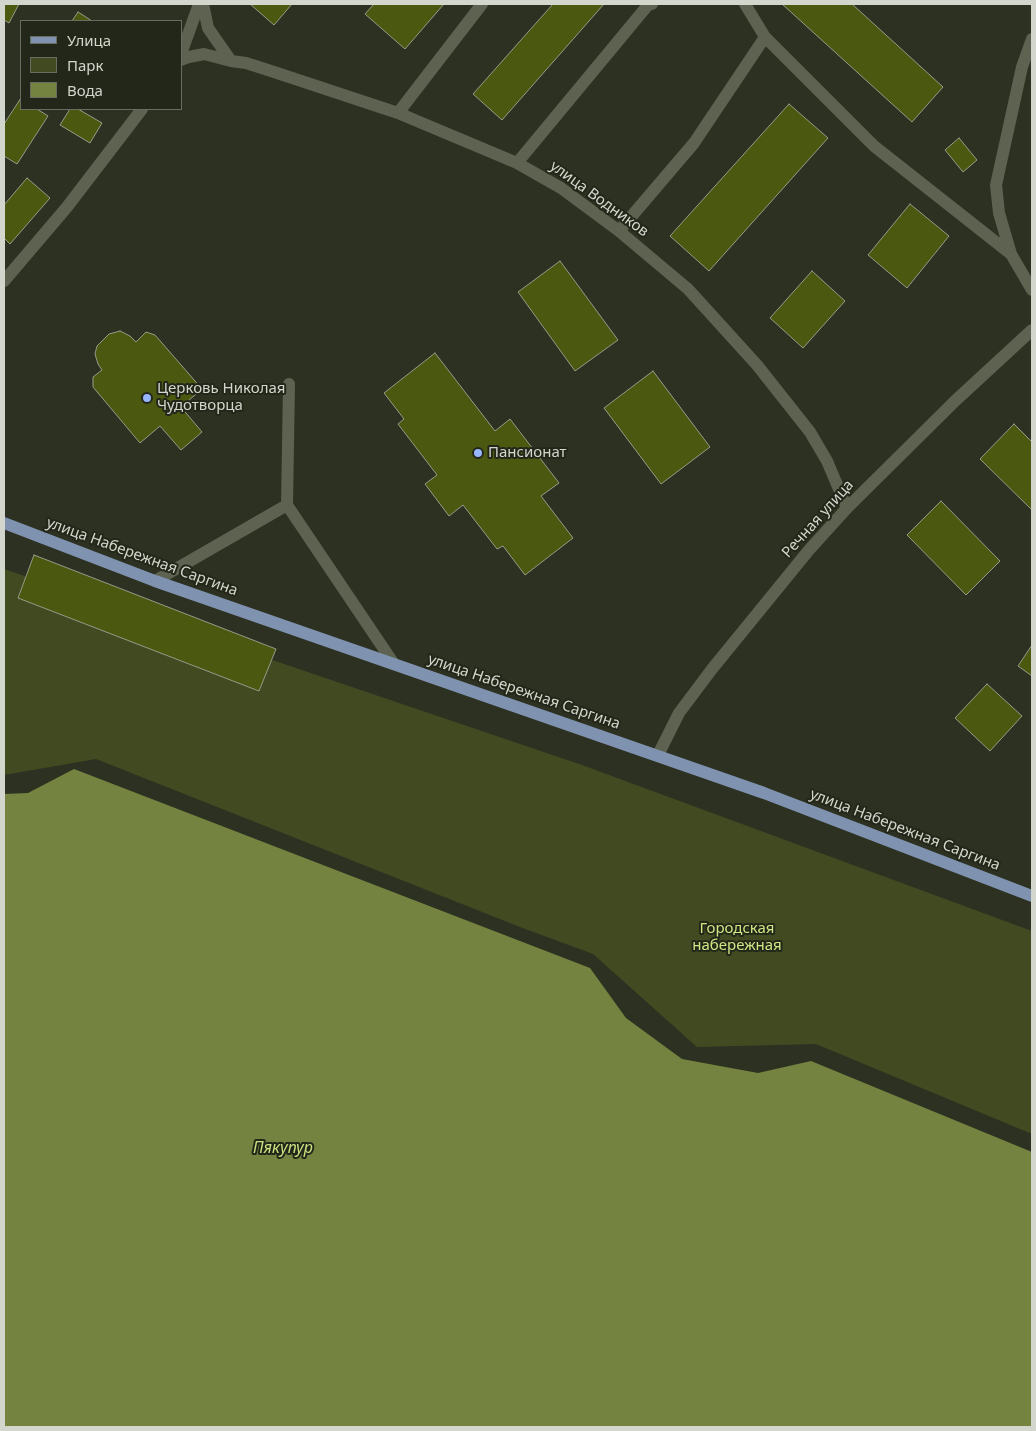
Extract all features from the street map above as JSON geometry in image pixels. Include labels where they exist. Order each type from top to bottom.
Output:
[{"type":"main road","name":"улица Набережная Саргина","points":[[4,523],[155,581],[764,793],[1032,896]]},
{"type":"street","points":[[182,51],[199,4]]},
{"type":"street","points":[[203,4],[208,28],[231,61]]},
{"type":"street","points":[[398,113],[482,4]]},
{"type":"street","points":[[517,163],[648,6],[652,4]]},
{"type":"street","points":[[745,4],[765,37],[874,146],[1011,254]]},
{"type":"street","points":[[619,231],[694,143],[765,37]]},
{"type":"street","points":[[1032,39],[1022,67],[996,185],[999,213],[1011,254],[1032,290]]},
{"type":"street","name":"улица Водников","points":[[182,60],[204,54],[246,64],[398,113],[517,163],[561,188],[619,231],[688,289],[757,365],[810,432],[827,461],[847,508]]},
{"type":"street","points":[[4,281],[67,207],[141,110]]},
{"type":"street","name":"Речная улица","points":[[658,755],[679,713],[712,669],[809,550],[847,508],[955,401],[1032,330]]},
{"type":"street","points":[[289,384],[287,505],[394,664]]},
{"type":"street","points":[[155,581],[287,505]]},
{"type":"green space","name":"Городская набережная","points":[[4,569],[582,765],[1032,931],[1032,1134],[816,1044],[697,1047],[593,954],[520,927],[96,759],[4,775]]},
{"type":"water","name":"Пякупур","points":[[74,769],[590,968],[626,1018],[682,1059],[758,1073],[811,1061],[1032,1152],[1032,1427],[4,1427],[4,794],[28,793]]},
{"type":"building","points":[[4,4],[19,4],[9,23],[4,20]]},
{"type":"building","points":[[250,4],[292,4],[274,25]]},
{"type":"building","points":[[374,4],[444,4],[405,49],[365,14]]},
{"type":"building","points":[[553,4],[604,4],[502,120],[473,94]]},
{"type":"building","points":[[782,4],[852,4],[943,87],[912,122]]},
{"type":"building","points":[[78,12],[90,20],[73,20]]},
{"type":"building","points":[[20,100],[20,110],[39,110],[48,116],[17,164],[4,156],[4,124]]},
{"type":"building","points":[[789,104],[828,138],[709,271],[670,236]]},
{"type":"building","points":[[69,110],[80,110],[102,123],[90,143],[60,125]]},
{"type":"building","points":[[959,138],[977,160],[963,172],[945,150]]},
{"type":"building","points":[[27,178],[50,198],[10,244],[4,238],[4,205]]},
{"type":"building","points":[[910,204],[949,236],[907,288],[868,255]]},
{"type":"building","points":[[560,261],[618,340],[575,371],[518,292]]},
{"type":"building","points":[[812,271],[845,301],[803,348],[770,318]]},
{"type":"building","name":"Церковь Николая Чудотворца","points":[[120,331],[130,336],[136,342],[146,332],[155,335],[202,389],[181,407],[202,432],[181,450],[160,426],[140,443],[93,387],[93,377],[102,370],[95,354],[97,346],[109,334]]},
{"type":"building","name":"Пансионат","points":[[435,353],[495,431],[510,419],[559,483],[541,496],[573,538],[525,575],[503,546],[497,549],[463,505],[449,516],[425,484],[437,475],[398,424],[404,419],[384,393]]},
{"type":"building","points":[[653,371],[710,447],[661,484],[604,408]]},
{"type":"building","points":[[1014,424],[1032,442],[1032,510],[980,459]]},
{"type":"building","points":[[941,501],[1000,561],[966,595],[907,535]]},
{"type":"building","points":[[34,555],[276,649],[259,691],[18,598]]},
{"type":"building","points":[[1032,645],[1032,676],[1018,666]]},
{"type":"building","points":[[987,684],[1022,716],[990,751],[955,718]]},
{"type":"place","name":"Церковь Николая Чудотворца","points":[[147,398]]},
{"type":"place","name":"Пансионат","points":[[478,453]]}]
